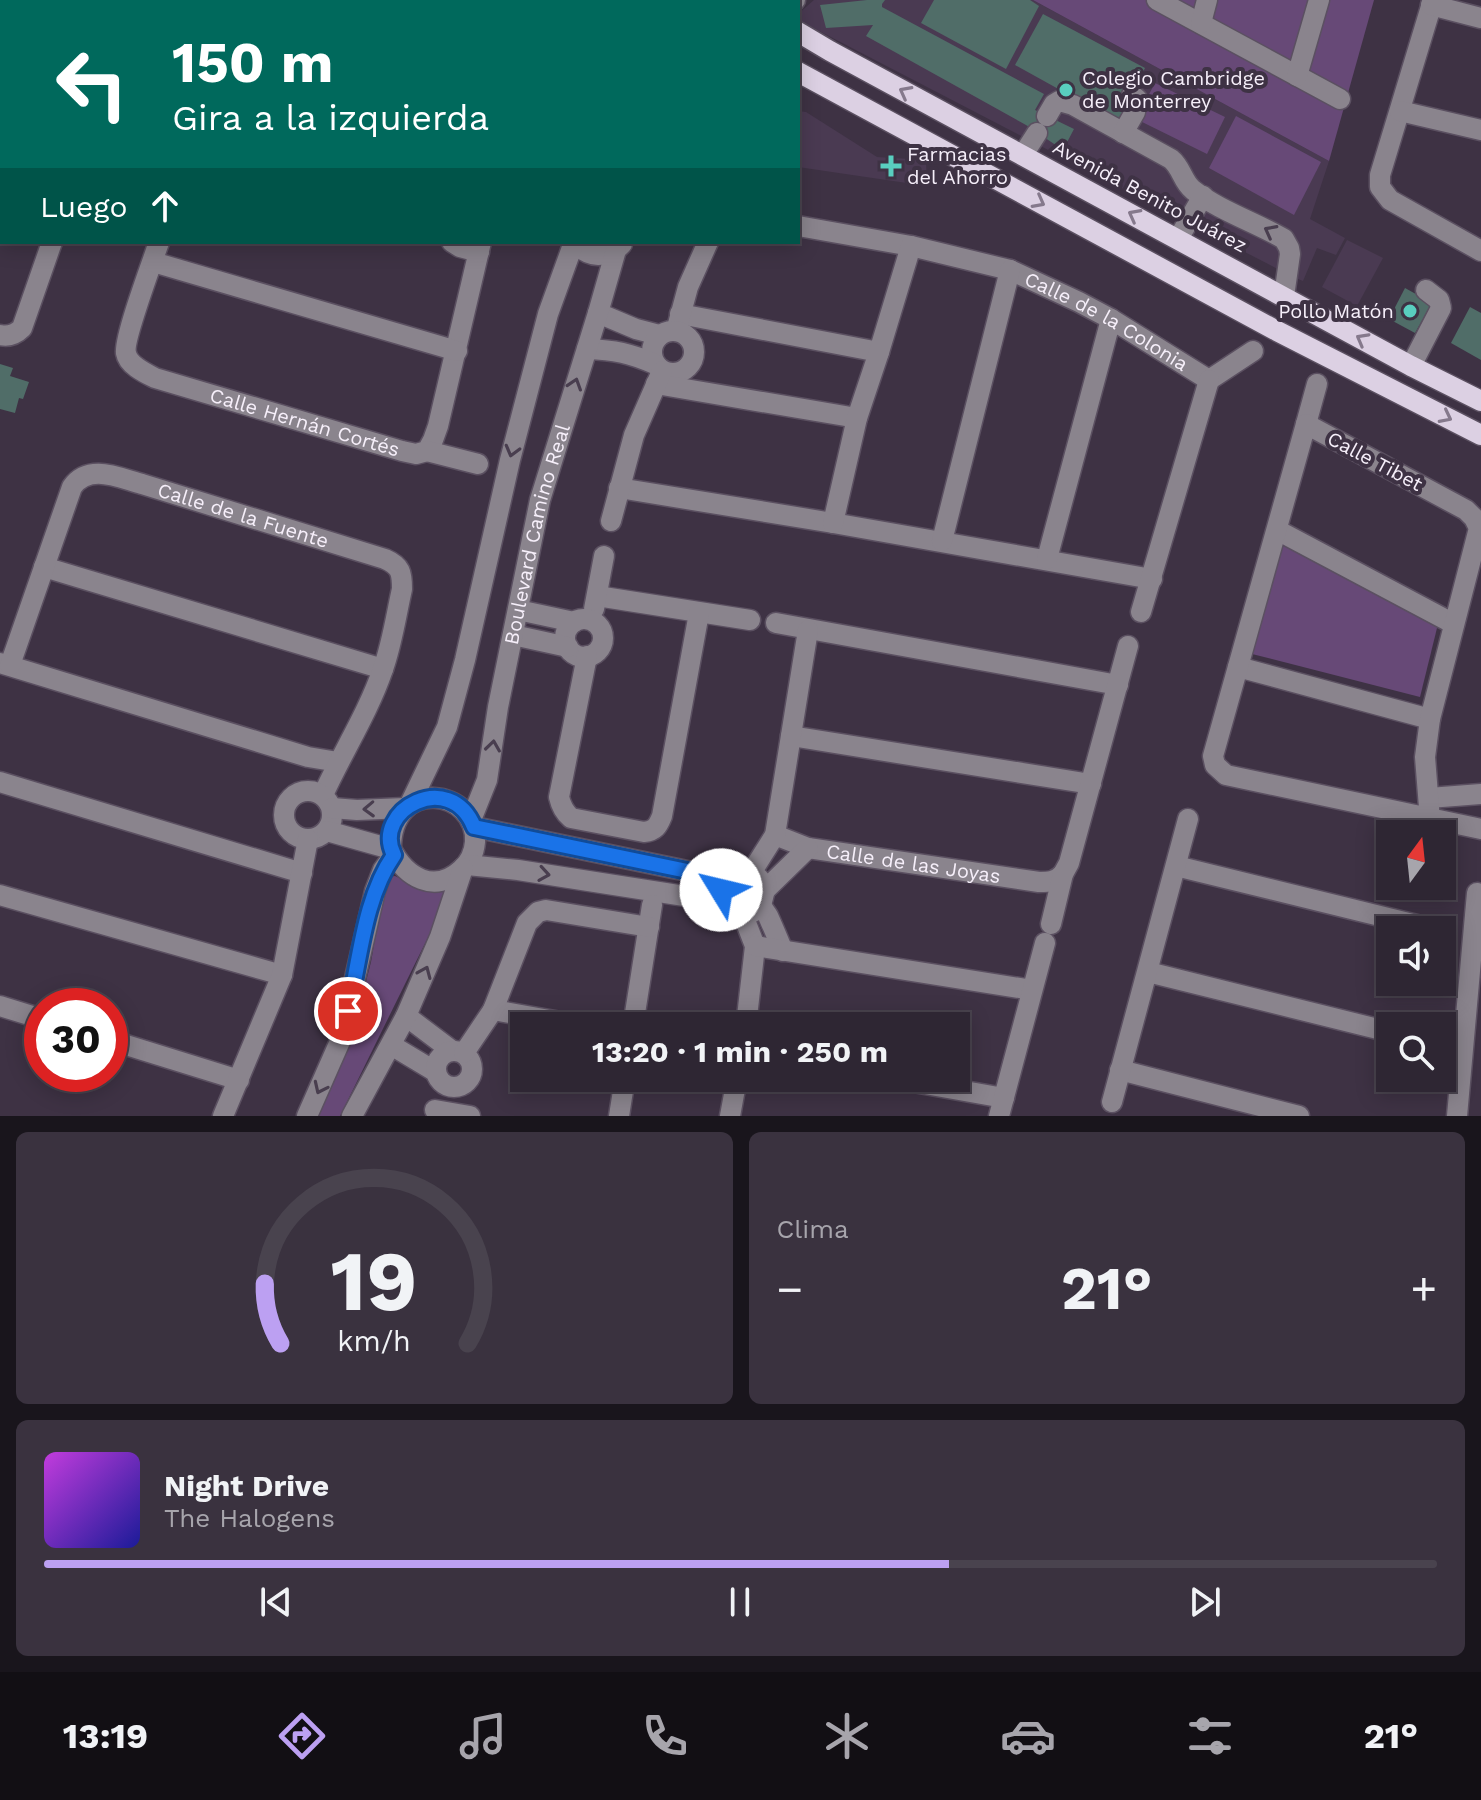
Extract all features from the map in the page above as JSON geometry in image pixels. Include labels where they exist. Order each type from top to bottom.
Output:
[{"type":"main road","name":"Avenida Benito Juárez","points":[[800,33],[1411,366],[1479,397]]},
{"type":"main road","points":[[801,75],[1277,331],[1481,435]]},
{"type":"street","points":[[1157,0],[1340,99]]},
{"type":"street","points":[[1201,23],[1207,0]]},
{"type":"street","points":[[1297,76],[1319,0]]},
{"type":"street","points":[[1481,18],[1432,3],[1380,175],[1380,187],[1390,200],[1481,251]]},
{"type":"street","points":[[1123,133],[1137,105],[1137,99],[1132,95]]},
{"type":"street","points":[[1023,155],[1054,104],[1066,102],[1176,163],[1188,186],[1284,239],[1290,254],[1284,296]]},
{"type":"street","points":[[1400,111],[1481,130]]},
{"type":"street","points":[[1178,239],[1203,196]]},
{"type":"street","name":"Calle de la Colonia","points":[[800,226],[911,246],[1010,270],[1111,319],[1209,380],[1141,612]]},
{"type":"street","points":[[0,335],[11,335],[22,328],[51,244]]},
{"type":"street","name":"Calle Hernán Cortés","points":[[156,252],[125,353],[141,370],[155,378],[416,454],[427,451],[438,426],[480,247],[460,247],[455,244]]},
{"type":"street","name":"Boulevard Camino Real","points":[[408,806],[447,727],[548,314],[573,244]]},
{"type":"street","points":[[576,244],[593,255],[609,254],[620,246]]},
{"type":"street","points":[[611,521],[634,435],[658,373],[652,359],[652,346],[672,327],[707,244]]},
{"type":"street","name":"Boulevard Camino Real","points":[[472,824],[487,780],[498,707],[540,500],[620,246]]},
{"type":"street","points":[[833,523],[857,418],[911,246]]},
{"type":"street","points":[[156,252],[457,351]]},
{"type":"street","points":[[942,541],[1010,270]]},
{"type":"street","points":[[1411,366],[1441,308],[1439,300],[1426,290]]},
{"type":"street","points":[[598,313],[636,329],[672,327],[879,352]]},
{"type":"street","points":[[1047,559],[1111,319]]},
{"type":"street","points":[[658,373],[681,372],[693,357],[694,350],[689,338],[672,327]]},
{"type":"street","points":[[587,349],[634,355],[658,373],[857,418]]},
{"type":"street","points":[[1209,380],[1253,351]]},
{"type":"street","points":[[1306,424],[1317,384]]},
{"type":"street","name":"Calle Tibet","points":[[1306,424],[1466,510],[1479,528],[1430,719],[1425,757],[1430,820],[1226,775],[1215,765],[1213,756],[1306,424]]},
{"type":"street","points":[[427,451],[478,464]]},
{"type":"street","name":"Calle de la Fuente","points":[[5,664],[78,478],[104,474],[142,484],[395,564],[402,577],[402,589],[383,669],[338,762]]},
{"type":"street","points":[[619,488],[1152,579]]},
{"type":"street","points":[[1277,530],[1454,624]]},
{"type":"street","points":[[518,610],[583,621],[601,629],[603,640],[598,651],[587,656],[576,655],[568,647],[566,630],[583,621],[597,596],[604,556]]},
{"type":"street","points":[[44,567],[383,669]]},
{"type":"street","points":[[597,596],[750,620]]},
{"type":"street","points":[[587,656],[559,797],[561,806],[571,818],[644,832],[655,829],[662,816],[699,613]]},
{"type":"street","points":[[776,623],[1118,685]]},
{"type":"street","points":[[751,873],[775,835],[808,630]]},
{"type":"street","points":[[513,635],[568,647]]},
{"type":"street","points":[[944,1092],[1001,1107],[1128,646]]},
{"type":"street","points":[[5,664],[308,757],[338,762],[328,802],[333,816],[276,864]]},
{"type":"street","points":[[1238,667],[1430,719]]},
{"type":"street","points":[[791,736],[1091,784]]},
{"type":"street","points":[[300,792],[308,757]]},
{"type":"street","points":[[0,782],[302,873]]},
{"type":"street","points":[[352,1116],[406,1016],[440,937],[465,866],[475,847],[472,824],[462,809],[451,801],[437,798],[423,798],[408,806],[357,810],[328,802],[316,791],[300,792],[288,802],[284,817],[309,834],[393,852],[402,867],[428,881],[456,875],[465,866],[518,870],[723,902]]},
{"type":"street","points":[[1429,798],[1481,794]]},
{"type":"street","points":[[307,1116],[341,1039],[375,891],[393,852],[393,826],[408,806]]},
{"type":"street","points":[[1112,1102],[1188,819]]},
{"type":"street","points":[[472,824],[726,879]]},
{"type":"street","points":[[1456,825],[1481,829]]},
{"type":"street","points":[[223,1116],[282,975],[309,834]]},
{"type":"street","name":"Calle de las Joyas","points":[[775,835],[808,848],[1039,882],[1051,882],[1063,874]]},
{"type":"street","points":[[783,951],[763,897],[762,883],[751,873],[737,872],[726,879],[721,890],[723,902],[731,911],[750,914],[763,897],[808,848]]},
{"type":"street","points":[[1176,866],[1379,916]]},
{"type":"street","points":[[1457,1116],[1463,1050],[1474,1014],[1473,939],[1477,893]]},
{"type":"street","points":[[0,895],[282,975]]},
{"type":"street","points":[[635,1012],[652,905]]},
{"type":"street","points":[[470,1116],[434,1113],[441,1078],[438,1060],[441,1055],[458,1052],[493,1010],[527,923],[538,912],[546,910],[649,927]]},
{"type":"street","points":[[743,915],[755,946],[748,1012]]},
{"type":"street","points":[[1456,935],[1473,939]]},
{"type":"street","points":[[755,946],[1032,990]]},
{"type":"street","points":[[1148,972],[1376,1029]]},
{"type":"street","points":[[0,1006],[24,1013]]},
{"type":"street","points":[[493,1010],[510,1013]]},
{"type":"street","points":[[391,1045],[458,1087],[469,1080],[472,1062],[406,1016]]},
{"type":"street","points":[[128,1046],[239,1080]]},
{"type":"street","points":[[1456,1048],[1463,1050]]},
{"type":"street","points":[[1120,1070],[1299,1116]]},
{"type":"street","points":[[619,1116],[623,1092]]},
{"type":"street","points":[[730,1116],[734,1092]]},
{"type":"shaded area","name":"Colegio Cambridge de Monterrey","points":[[814,0],[1033,0],[1329,161],[1310,219],[1345,238],[1336,255],[1317,248],[1303,281],[1293,277],[800,21],[800,12]]},
{"type":"shaded area","points":[[1033,0],[1374,0],[1329,161]]},
{"type":"shaded area","points":[[1155,83],[1225,117],[1207,154],[1136,119]]},
{"type":"shaded area","points":[[800,111],[806,112],[877,157],[926,160],[927,186],[800,167]]},
{"type":"shaded area","points":[[1236,116],[1321,162],[1294,215],[1209,168]]},
{"type":"shaded area","points":[[1347,240],[1383,258],[1357,306],[1322,287]]},
{"type":"shaded area","points":[[1283,544],[1438,624],[1420,697],[1252,654]]},
{"type":"shaded area","points":[[395,876],[408,882],[447,889],[438,917],[340,1116],[318,1116],[353,1033],[371,962],[384,887],[387,877]]},
{"type":"building","points":[[885,0],[882,7],[1044,94],[1035,110],[1074,129],[1063,150],[1026,125],[866,36],[873,25],[826,28],[820,5]]},
{"type":"building","points":[[934,0],[1030,0],[1039,6],[1006,69],[921,23]]},
{"type":"building","points":[[1043,14],[1145,68],[1118,122],[1015,65]]},
{"type":"building","name":"Pollo Matón","points":[[1405,288],[1432,303],[1415,333],[1389,319]]},
{"type":"building","points":[[1470,307],[1481,313],[1481,360],[1451,343]]},
{"type":"building","points":[[0,364],[13,368],[10,376],[29,382],[23,399],[19,398],[15,413],[0,409]]},
{"type":"place","name":"Colegio Cambridge de Monterrey","points":[[1066,90]]},
{"type":"place","name":"Farmacias del Ahorro","points":[[891,166]]},
{"type":"place","name":"Pollo Matón","points":[[1410,311]]},
{"type":"route","points":[[348,1011],[375,891],[383,870],[394,855],[391,849],[393,826],[405,808],[423,798],[451,801],[462,809],[474,827],[726,879],[721,890]]}]
